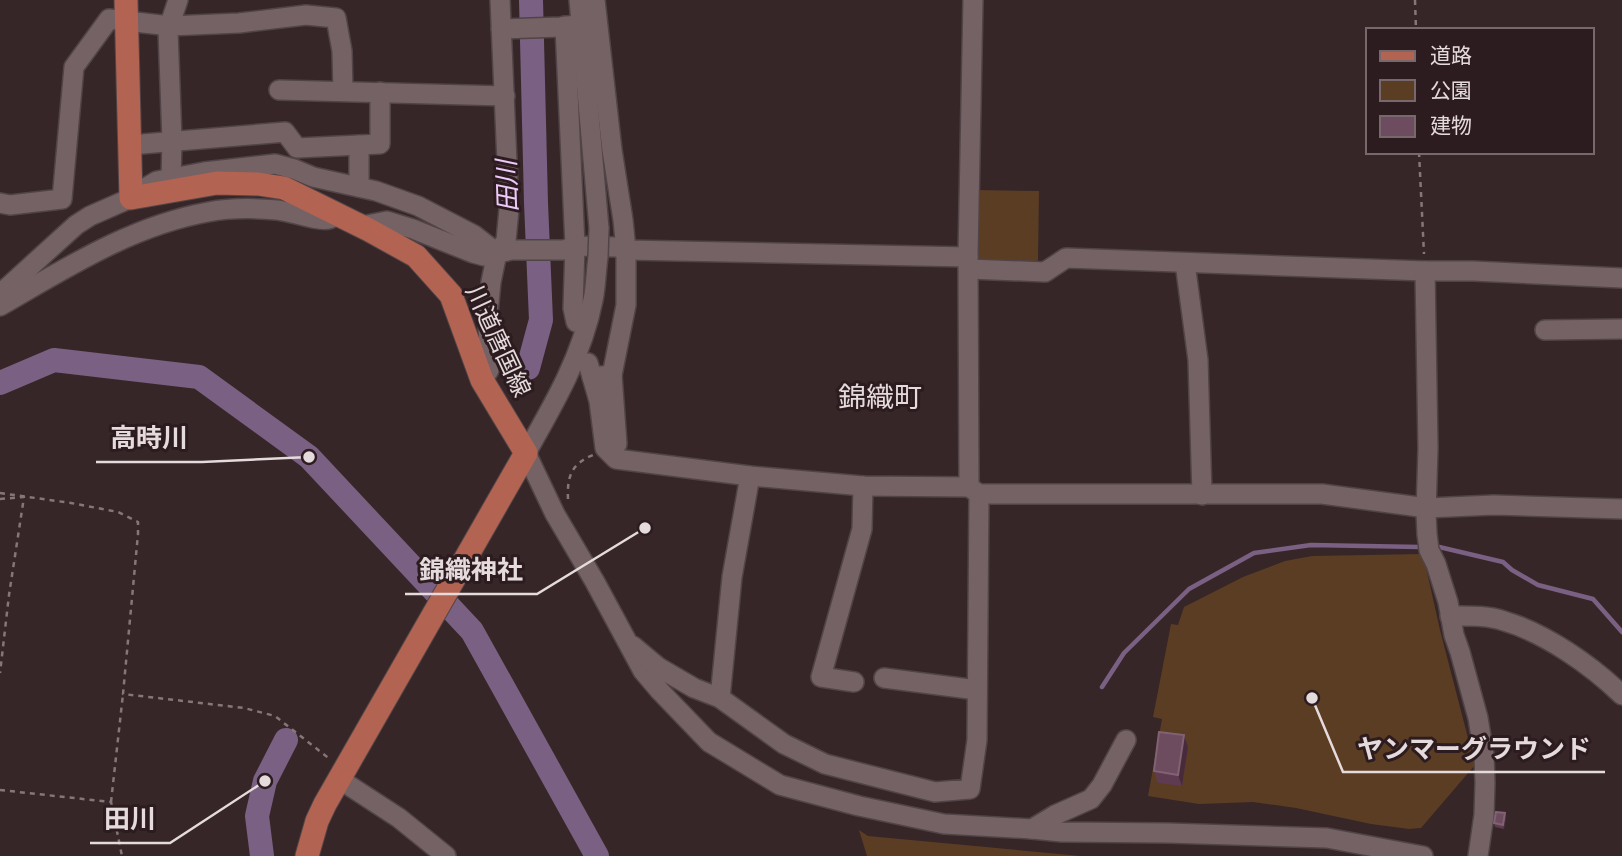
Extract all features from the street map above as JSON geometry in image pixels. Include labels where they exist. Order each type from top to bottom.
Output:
[{"type":"main road","points":[[126,11],[130,145],[138,197]]},
{"type":"main road","name":"川道唐国線","points":[[138,197],[217,183],[284,188],[416,256],[451,295],[482,380],[522,460]]},
{"type":"main road","points":[[307,856],[317,821],[344,771],[522,460]]},
{"type":"street","points":[[171,178],[168,30],[178,0]]},
{"type":"street","points":[[482,380],[489,370],[488,313],[491,282],[505,252],[509,209],[505,29],[500,0]]},
{"type":"street","points":[[576,321],[569,248],[579,0]]},
{"type":"street","points":[[595,0],[576,24],[599,228],[593,299],[573,365],[522,460],[595,582],[643,671],[709,742],[780,785],[859,806],[944,824],[1062,832],[1327,838],[1423,856]]},
{"type":"street","points":[[627,643],[639,649],[658,667],[685,683],[720,698],[784,744],[825,764],[935,792],[970,789],[977,740],[969,263],[974,0]]},
{"type":"street","points":[[76,225],[62,199],[74,67],[109,19],[126,11],[170,26],[239,23],[305,8],[336,18],[342,51],[343,91]]},
{"type":"street","points":[[505,29],[576,24]]},
{"type":"street","points":[[576,24],[612,150],[626,250],[626,305],[597,372],[598,401],[606,447],[616,459],[863,486],[1202,495],[1322,494],[1427,508],[1493,505],[1622,509]]},
{"type":"street","points":[[279,90],[505,96]]},
{"type":"street","points":[[130,145],[285,132],[298,148],[380,144],[380,92]]},
{"type":"street","points":[[359,145],[359,187]]},
{"type":"street","points":[[0,294],[76,225],[90,216],[138,197],[157,181],[204,172],[275,164],[313,177],[376,191],[418,206],[505,252]]},
{"type":"street","points":[[0,203],[10,205],[62,199]]},
{"type":"street","points":[[0,306],[74,262],[164,223],[209,211],[236,209],[278,210],[327,220],[339,214]]},
{"type":"street","points":[[362,226],[387,221],[484,256],[505,252],[617,247],[626,250],[969,263],[1045,272],[1066,258],[1622,278]]},
{"type":"street","points":[[1185,263],[1198,360],[1202,495]]},
{"type":"street","points":[[1425,271],[1427,534],[1429,550],[1441,579],[1454,635],[1474,698],[1484,755],[1484,815],[1478,856]]},
{"type":"street","points":[[1545,330],[1622,329]]},
{"type":"street","points":[[597,372],[616,443],[625,452],[662,460],[671,466]]},
{"type":"street","points":[[720,698],[732,577],[750,475]]},
{"type":"street","points":[[855,682],[821,677],[862,528],[863,486]]},
{"type":"street","points":[[1450,616],[1503,620],[1539,635],[1585,663],[1622,695]]},
{"type":"street","points":[[884,678],[977,690]]},
{"type":"street","points":[[1032,829],[1091,799],[1102,785],[1126,740]]},
{"type":"street","points":[[344,771],[446,856]]},
{"type":"path","points":[[1415,0],[1416,28]]},
{"type":"path","points":[[1419,154],[1425,271]]},
{"type":"path","points":[[568,510],[567,483],[575,465],[590,455],[609,452]]},
{"type":"path","points":[[0,493],[118,512],[138,522],[111,802],[122,856]]},
{"type":"path","points":[[0,499],[23,497]]},
{"type":"path","points":[[0,673],[23,497]]},
{"type":"path","points":[[123,694],[244,708],[275,716],[344,771]]},
{"type":"path","points":[[0,790],[111,802]]},
{"type":"green space","points":[[976,190],[1039,191],[1038,260],[1034,265],[973,262]]},
{"type":"green space","points":[[1423,554],[1475,765],[1421,828],[1371,824],[1253,802],[1199,804],[1148,796],[1162,719],[1153,717],[1171,624],[1178,625],[1184,607],[1243,577],[1285,561],[1312,556]]},
{"type":"green space","points":[[859,830],[868,836],[1081,856],[867,856]]},
{"type":"building","points":[[1159,732],[1184,735],[1178,775],[1154,771]]},
{"type":"building","points":[[1496,812],[1505,813],[1503,825],[1494,823]]},
{"type":"waterway","name":"田川","points":[[528,368],[541,320],[531,0]]},
{"type":"waterway","points":[[0,383],[54,360],[199,377],[309,457],[472,631],[597,856]]},
{"type":"waterway","points":[[1102,687],[1124,653],[1189,589],[1254,553],[1311,545],[1420,547]]},
{"type":"waterway","points":[[1435,546],[1503,562],[1538,585],[1593,599],[1622,632]]},
{"type":"waterway","name":"田川","points":[[262,856],[257,816],[265,781],[286,740]]},
{"type":"place","name":"高時川","points":[[309,457]]},
{"type":"place","name":"錦織神社","points":[[645,528]]},
{"type":"place","name":"ヤンマーグラウンド","points":[[1312,698]]},
{"type":"place","name":"田川","points":[[265,781]]},
{"type":"district","name":"錦織町","points":[[880,397]]}]
